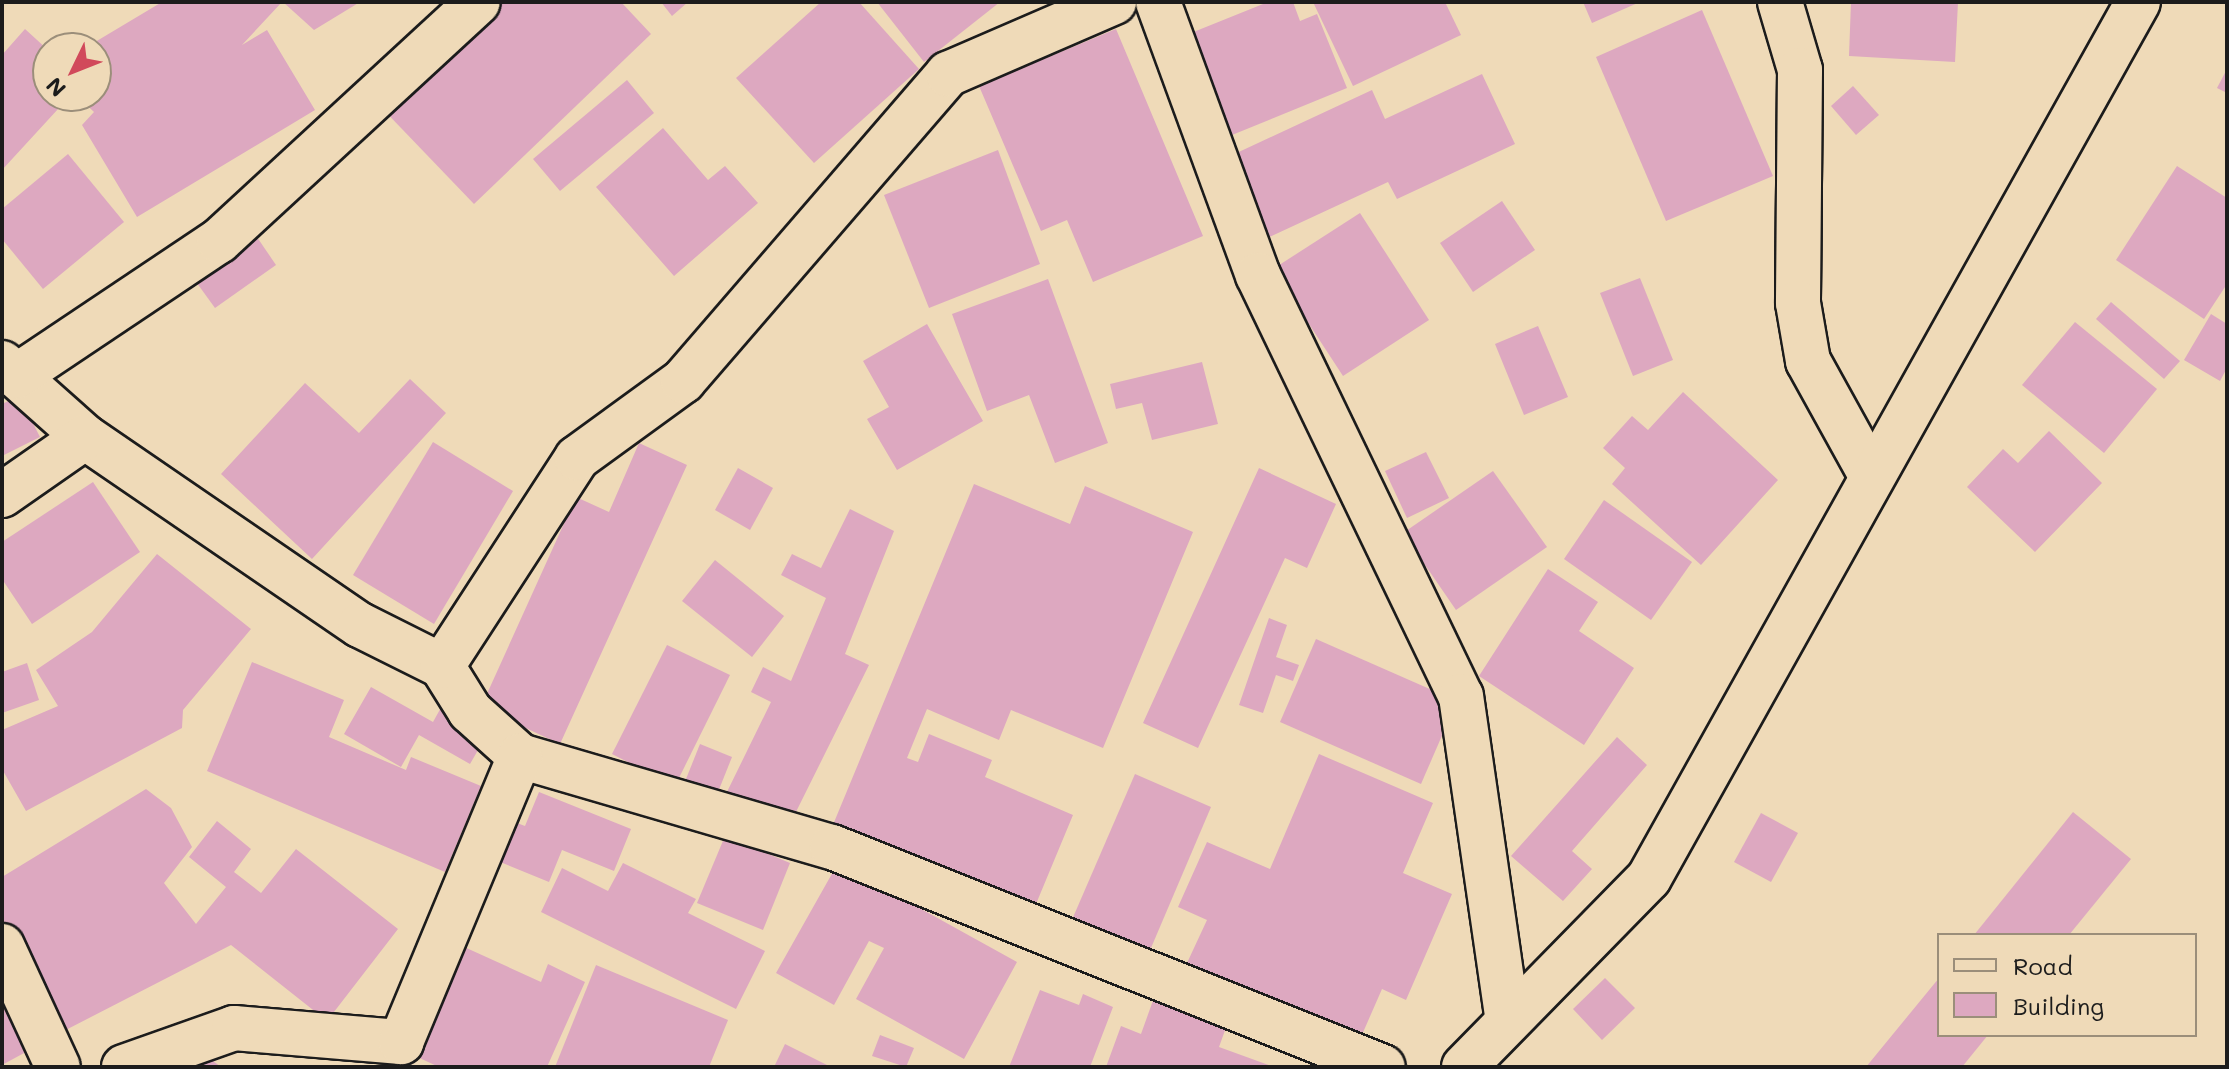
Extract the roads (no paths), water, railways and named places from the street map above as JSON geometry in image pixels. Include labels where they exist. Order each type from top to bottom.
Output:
[{"type":"street","points":[[478,2],[439,19],[219,241],[10,370],[85,437],[360,625],[442,666],[470,711],[520,756],[832,847],[1383,1067]]},
{"type":"street","points":[[442,666],[577,458],[683,381],[948,74],[1114,2]]},
{"type":"street","points":[[1158,2],[1258,275],[1461,696],[1508,1022]]},
{"type":"street","points":[[1780,2],[1800,70],[1798,303],[1808,361],[1872,477]]},
{"type":"street","points":[[1464,1067],[1649,878],[2138,2]]},
{"type":"street","points":[[2,495],[85,437]]},
{"type":"street","points":[[124,1067],[234,1028],[401,1042],[520,756]]},
{"type":"street","points":[[2,946],[58,1067]]}]
